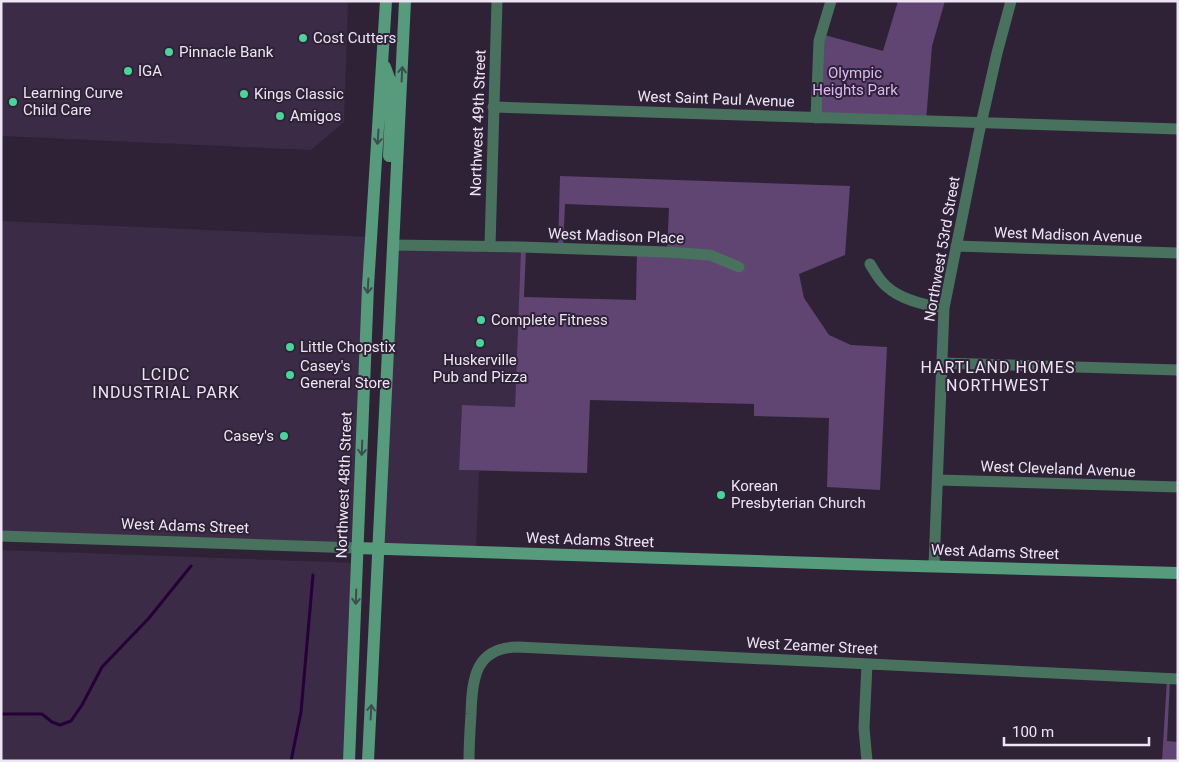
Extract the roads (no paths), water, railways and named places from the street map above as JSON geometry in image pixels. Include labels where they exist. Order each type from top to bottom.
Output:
[{"type":"main road","name":"Northwest 48th Street","points":[[349,761],[371,237],[386,1]]},
{"type":"main road","points":[[368,761],[405,1]]},
{"type":"main road","points":[[383,60],[392,86],[386,241],[393,245]]},
{"type":"main road","name":"West Adams Street","points":[[357,548],[1178,573]]},
{"type":"street","name":"Northwest 49th Street","points":[[490,246],[497,1]]},
{"type":"street","points":[[816,118],[820,40],[831,1]]},
{"type":"street","name":"Northwest 53rd Street","points":[[934,566],[944,308],[996,53],[1011,1]]},
{"type":"street","name":"West Saint Paul Avenue","points":[[493,107],[1178,129]]},
{"type":"street","points":[[393,245],[490,246]]},
{"type":"street","name":"West Madison Place","points":[[490,246],[710,255],[738,267]]},
{"type":"street","name":"West Madison Avenue","points":[[956,246],[1178,254]]},
{"type":"street","points":[[870,264],[880,280],[892,291],[910,300],[944,308]]},
{"type":"street","points":[[941,363],[1178,370]]},
{"type":"street","name":"West Cleveland Avenue","points":[[938,480],[1178,487]]},
{"type":"street","name":"West Adams Street","points":[[1,536],[357,548]]},
{"type":"street","name":"West Zeamer Street","points":[[469,761],[471,693],[474,677],[483,661],[496,651],[504,648],[1178,679]]},
{"type":"street","points":[[867,664],[864,728],[867,761]]},
{"type":"waterway","points":[[1,714],[42,714],[52,722],[60,725],[71,721],[82,705],[102,667],[149,618],[191,566]]},
{"type":"waterway","points":[[291,761],[301,712],[313,575]]},
{"type":"place","name":"Cost Cutters","points":[[303,38]]},
{"type":"place","name":"Pinnacle Bank","points":[[169,52]]},
{"type":"place","name":"IGA","points":[[128,71]]},
{"type":"place","name":"Kings Classic","points":[[244,94]]},
{"type":"place","name":"Learning Curve Child Care","points":[[13,102]]},
{"type":"place","name":"Amigos","points":[[280,116]]},
{"type":"place","name":"Complete Fitness","points":[[481,320]]},
{"type":"place","name":"Huskerville Pub and Pizza","points":[[480,343]]},
{"type":"place","name":"Little Chopstix","points":[[290,347]]},
{"type":"place","name":"Casey's General Store","points":[[290,375]]},
{"type":"place","name":"Casey's","points":[[284,436]]},
{"type":"place","name":"Korean Presbyterian Church","points":[[721,495]]},
{"type":"district","name":"HARTLAND HOMES NORTHWEST","points":[[998,376]]},
{"type":"district","name":"LCIDC INDUSTRIAL PARK","points":[[166,383]]},
{"type":"park label","name":"Olympic Heights Park","points":[[855,82]]}]
